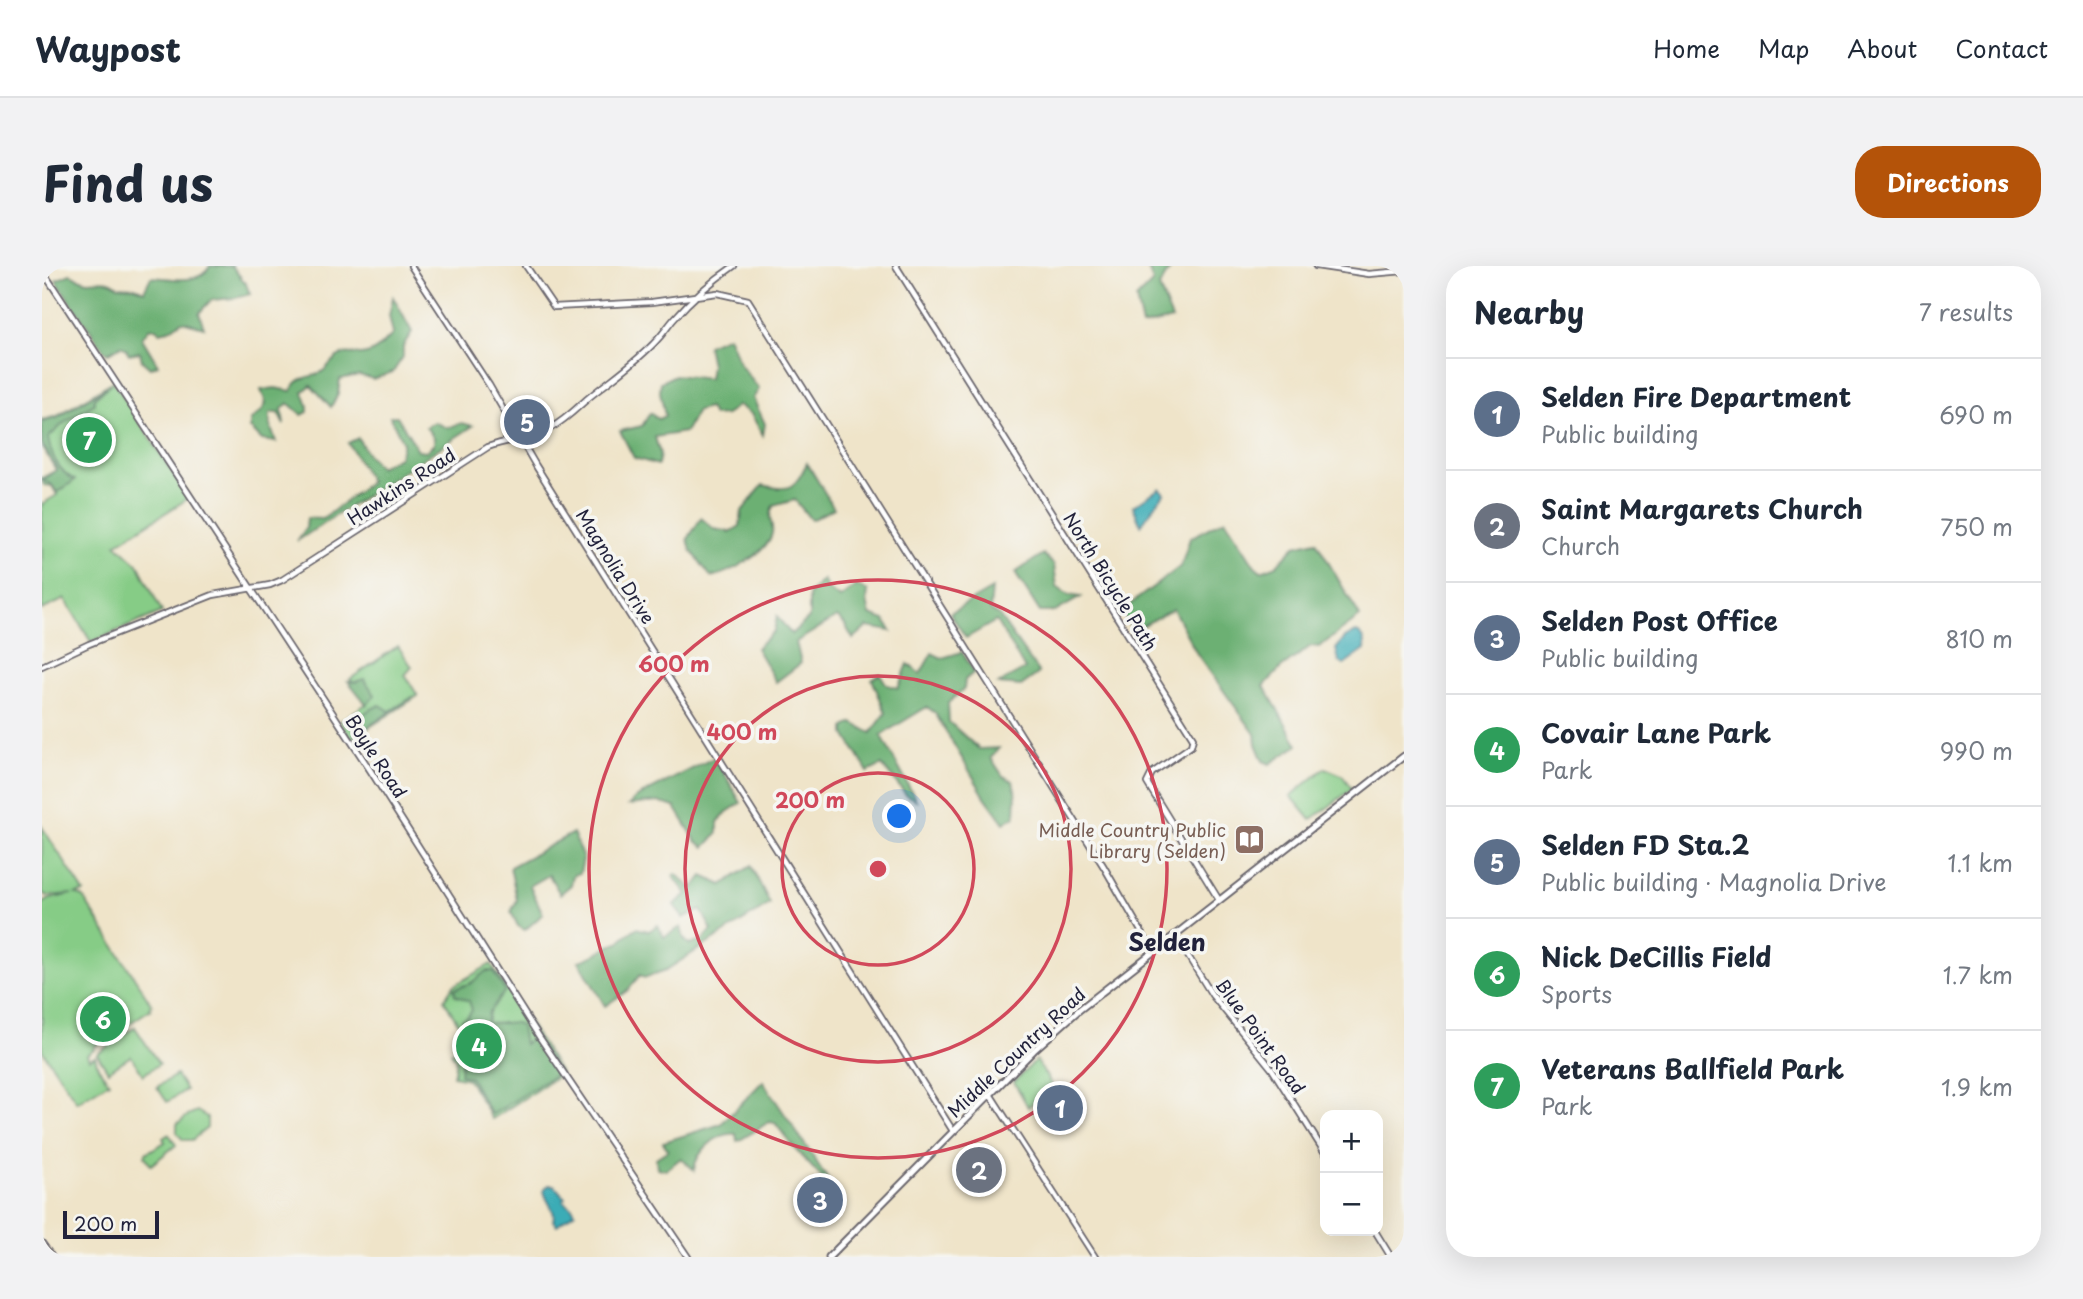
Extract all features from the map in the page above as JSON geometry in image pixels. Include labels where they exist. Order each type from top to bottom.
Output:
[{"type":"main road","name":"Middle Country Road","points":[[829,1257],[990,1094],[1079,1010],[1404,756]]},
{"type":"street","name":"Magnolia Drive","points":[[411,266],[489,385],[953,1131]]},
{"type":"street","points":[[526,266],[554,307],[652,302],[725,294],[748,300],[1104,867],[1153,952]]},
{"type":"street","name":"Hawkins Road","points":[[42,666],[81,647],[213,595],[265,586],[282,580],[488,447],[530,438],[568,417],[641,356],[698,295],[734,266]]},
{"type":"street","name":"North Bicycle Path","points":[[896,266],[1189,730],[1193,738],[1191,746],[1152,773],[1147,783],[1219,900]]},
{"type":"street","points":[[1316,266],[1369,274],[1404,271]]},
{"type":"street","name":"Boyle Road","points":[[42,270],[370,770],[540,1038],[688,1257]]},
{"type":"street","points":[[509,441],[514,428]]},
{"type":"street","points":[[235,590],[243,584],[244,579],[265,586]]},
{"type":"street","points":[[258,600],[259,590],[265,586]]},
{"type":"street","name":"Blue Point Road","points":[[1175,935],[1212,995],[1272,1069],[1320,1145]]},
{"type":"street","points":[[990,1094],[1095,1257]]},
{"type":"street","points":[[1378,1236],[1391,1257]]},
{"type":"street","points":[[42,1243],[52,1257]]},
{"type":"green space","points":[[210,266],[232,266],[250,294],[211,300],[199,313],[204,327],[182,321],[169,330],[160,332],[156,328],[149,329],[142,338],[158,365],[150,368],[142,361],[140,352],[129,354],[121,346],[108,353],[104,351],[56,280],[70,274],[86,281],[107,280],[118,286],[135,287],[144,291],[151,277],[192,279]]},
{"type":"green space","points":[[1147,266],[1172,266],[1159,287],[1172,319],[1142,326],[1136,299],[1153,282]]},
{"type":"green space","points":[[393,297],[412,332],[403,346],[403,357],[393,372],[373,379],[359,375],[340,379],[338,394],[331,407],[311,385],[303,392],[308,412],[302,415],[288,403],[282,409],[284,425],[278,413],[270,413],[270,425],[276,442],[262,440],[250,428],[250,421],[262,411],[266,403],[261,390],[275,388],[292,391],[302,379],[319,374],[339,356],[370,353],[378,348],[393,334],[389,316]]},
{"type":"green space","points":[[728,336],[740,365],[759,389],[753,398],[765,424],[763,435],[751,414],[738,405],[726,415],[713,416],[709,408],[697,411],[685,432],[655,437],[660,454],[658,465],[634,458],[620,431],[642,426],[650,413],[658,419],[665,416],[660,392],[661,382],[675,375],[709,379],[711,365],[707,345]]},
{"type":"green space","points":[[113,381],[189,498],[116,544],[138,564],[162,612],[91,642],[65,599],[42,610],[42,504],[57,495],[52,486],[44,485],[42,478],[56,470],[42,447],[42,420],[57,416]]},
{"type":"green space","points":[[111,384],[94,398],[94,404],[64,423],[48,438],[57,462],[65,473],[75,480],[57,493],[52,485],[43,480],[57,470],[42,444],[42,422],[57,418]]},
{"type":"green space","points":[[390,416],[397,416],[418,450],[426,451],[434,444],[434,438],[426,427],[435,422],[447,428],[462,423],[473,426],[297,541],[306,528],[307,518],[323,519],[370,482],[348,443],[358,438],[369,457],[379,467],[399,457],[403,443]]},
{"type":"green space","points":[[807,463],[834,508],[811,520],[795,500],[773,506],[770,515],[772,533],[763,548],[738,567],[711,577],[691,550],[688,539],[701,518],[714,529],[730,532],[740,526],[742,511],[763,485],[780,488],[791,486]]},
{"type":"green space","points":[[1225,519],[1261,571],[1277,565],[1295,546],[1316,541],[1360,617],[1319,647],[1311,646],[1281,668],[1264,686],[1298,745],[1270,764],[1263,761],[1255,734],[1197,654],[1173,609],[1133,631],[1121,611],[1181,566],[1190,538]]},
{"type":"green space","points":[[1043,554],[1054,565],[1057,587],[1068,595],[1081,597],[1055,612],[1040,612],[1015,573]]},
{"type":"green space","points":[[823,580],[828,590],[840,598],[856,586],[868,591],[870,615],[885,620],[891,631],[867,627],[853,639],[844,623],[837,617],[796,642],[801,663],[776,682],[756,648],[774,631],[777,616],[791,634],[809,618],[809,594]]},
{"type":"green space","points":[[992,589],[990,610],[999,616],[1039,673],[1021,686],[998,684],[1025,669],[996,621],[966,638],[950,613]]},
{"type":"green space","points":[[398,646],[412,667],[405,675],[418,696],[351,739],[340,721],[366,704],[350,679]]},
{"type":"green space","points":[[962,652],[974,672],[965,680],[964,689],[948,703],[949,722],[979,749],[999,748],[991,758],[1003,776],[1013,781],[1016,794],[1015,816],[1004,823],[985,797],[935,713],[927,707],[881,735],[916,800],[907,796],[882,765],[868,772],[845,734],[845,727],[853,723],[871,733],[886,713],[872,679],[880,674],[887,685],[898,688],[908,664],[920,674],[932,653],[942,658]]},
{"type":"green space","points":[[364,679],[375,695],[367,705],[348,681]]},
{"type":"green space","points":[[414,696],[354,736],[358,719],[367,711],[380,705],[390,711]]},
{"type":"green space","points":[[715,757],[741,803],[718,822],[718,833],[705,847],[696,841],[675,807],[658,802],[629,805],[637,797]]},
{"type":"green space","points":[[1325,768],[1342,775],[1352,789],[1311,820],[1291,796]]},
{"type":"green space","points":[[42,827],[84,892],[76,894],[83,897],[152,1005],[151,1009],[87,1054],[89,1059],[95,1056],[98,1067],[109,1082],[77,1102],[42,1050],[42,904],[50,899],[72,894],[47,896],[42,892]]},
{"type":"green space","points":[[573,833],[583,859],[580,873],[573,875],[571,885],[560,894],[549,875],[530,886],[543,914],[525,930],[518,926],[511,912],[517,900],[510,867]]},
{"type":"green space","points":[[751,866],[770,904],[666,970],[644,978],[640,975],[628,990],[605,1006],[579,961],[619,943],[636,928],[649,931],[658,925],[664,937],[681,927],[684,939],[690,945],[703,940],[712,930],[701,910],[683,918],[674,905],[687,894],[673,876],[676,874],[690,887],[695,886],[703,876],[722,885]]},
{"type":"green space","points":[[491,964],[561,1074],[492,1119],[468,1079],[453,1076],[456,1059],[451,1052],[469,1040],[444,1000],[453,986]]},
{"type":"green space","points":[[486,971],[493,971],[505,991],[489,1012],[487,1023],[516,1023],[521,1026],[524,1044],[530,1039],[539,1045],[558,1073],[493,1114],[470,1077],[460,1074],[463,1049],[472,1040],[462,1019],[472,1010],[469,1001],[455,995],[454,989],[471,983]]},
{"type":"green space","points":[[135,1027],[159,1064],[143,1075],[131,1056],[108,1071],[97,1054]]},
{"type":"green space","points":[[1036,1060],[1052,1085],[1028,1107],[1014,1082]]},
{"type":"green space","points":[[176,1075],[186,1090],[167,1102],[157,1087]]},
{"type":"green space","points":[[763,1081],[839,1196],[795,1149],[775,1123],[769,1122],[737,1141],[736,1134],[715,1140],[703,1150],[694,1170],[681,1158],[666,1170],[657,1168],[656,1158],[668,1150],[663,1142],[721,1124]]},
{"type":"green space","points":[[197,1111],[207,1117],[207,1128],[192,1140],[183,1140],[177,1133],[177,1124]]},
{"type":"green space","points":[[169,1134],[176,1145],[151,1165],[146,1153],[165,1142],[163,1138]]},
{"type":"water","points":[[1160,488],[1164,493],[1141,525],[1133,506]]},
{"type":"water","points":[[1356,632],[1364,639],[1365,650],[1344,665],[1339,661],[1336,649],[1345,638]]},
{"type":"water","points":[[554,1185],[565,1198],[563,1201],[575,1212],[557,1225],[553,1221],[553,1212],[544,1189]]},
{"type":"place","name":"Selden FD Sta.2","points":[[527,422]]},
{"type":"place","name":"Veterans Ballfield Park","points":[[89,440]]},
{"type":"place","name":"Middle Country Public Library (Selden)","points":[[1249,839]]},
{"type":"place","name":"Nick DeCillis Field","points":[[103,1019]]},
{"type":"place","name":"Covair Lane Park","points":[[479,1046]]},
{"type":"place","name":"Selden Fire Department","points":[[1060,1108]]},
{"type":"place","name":"Saint Margarets Church","points":[[979,1170]]},
{"type":"place","name":"Selden Post Office","points":[[820,1200]]},
{"type":"district","name":"Selden","points":[[1167,941]]}]
